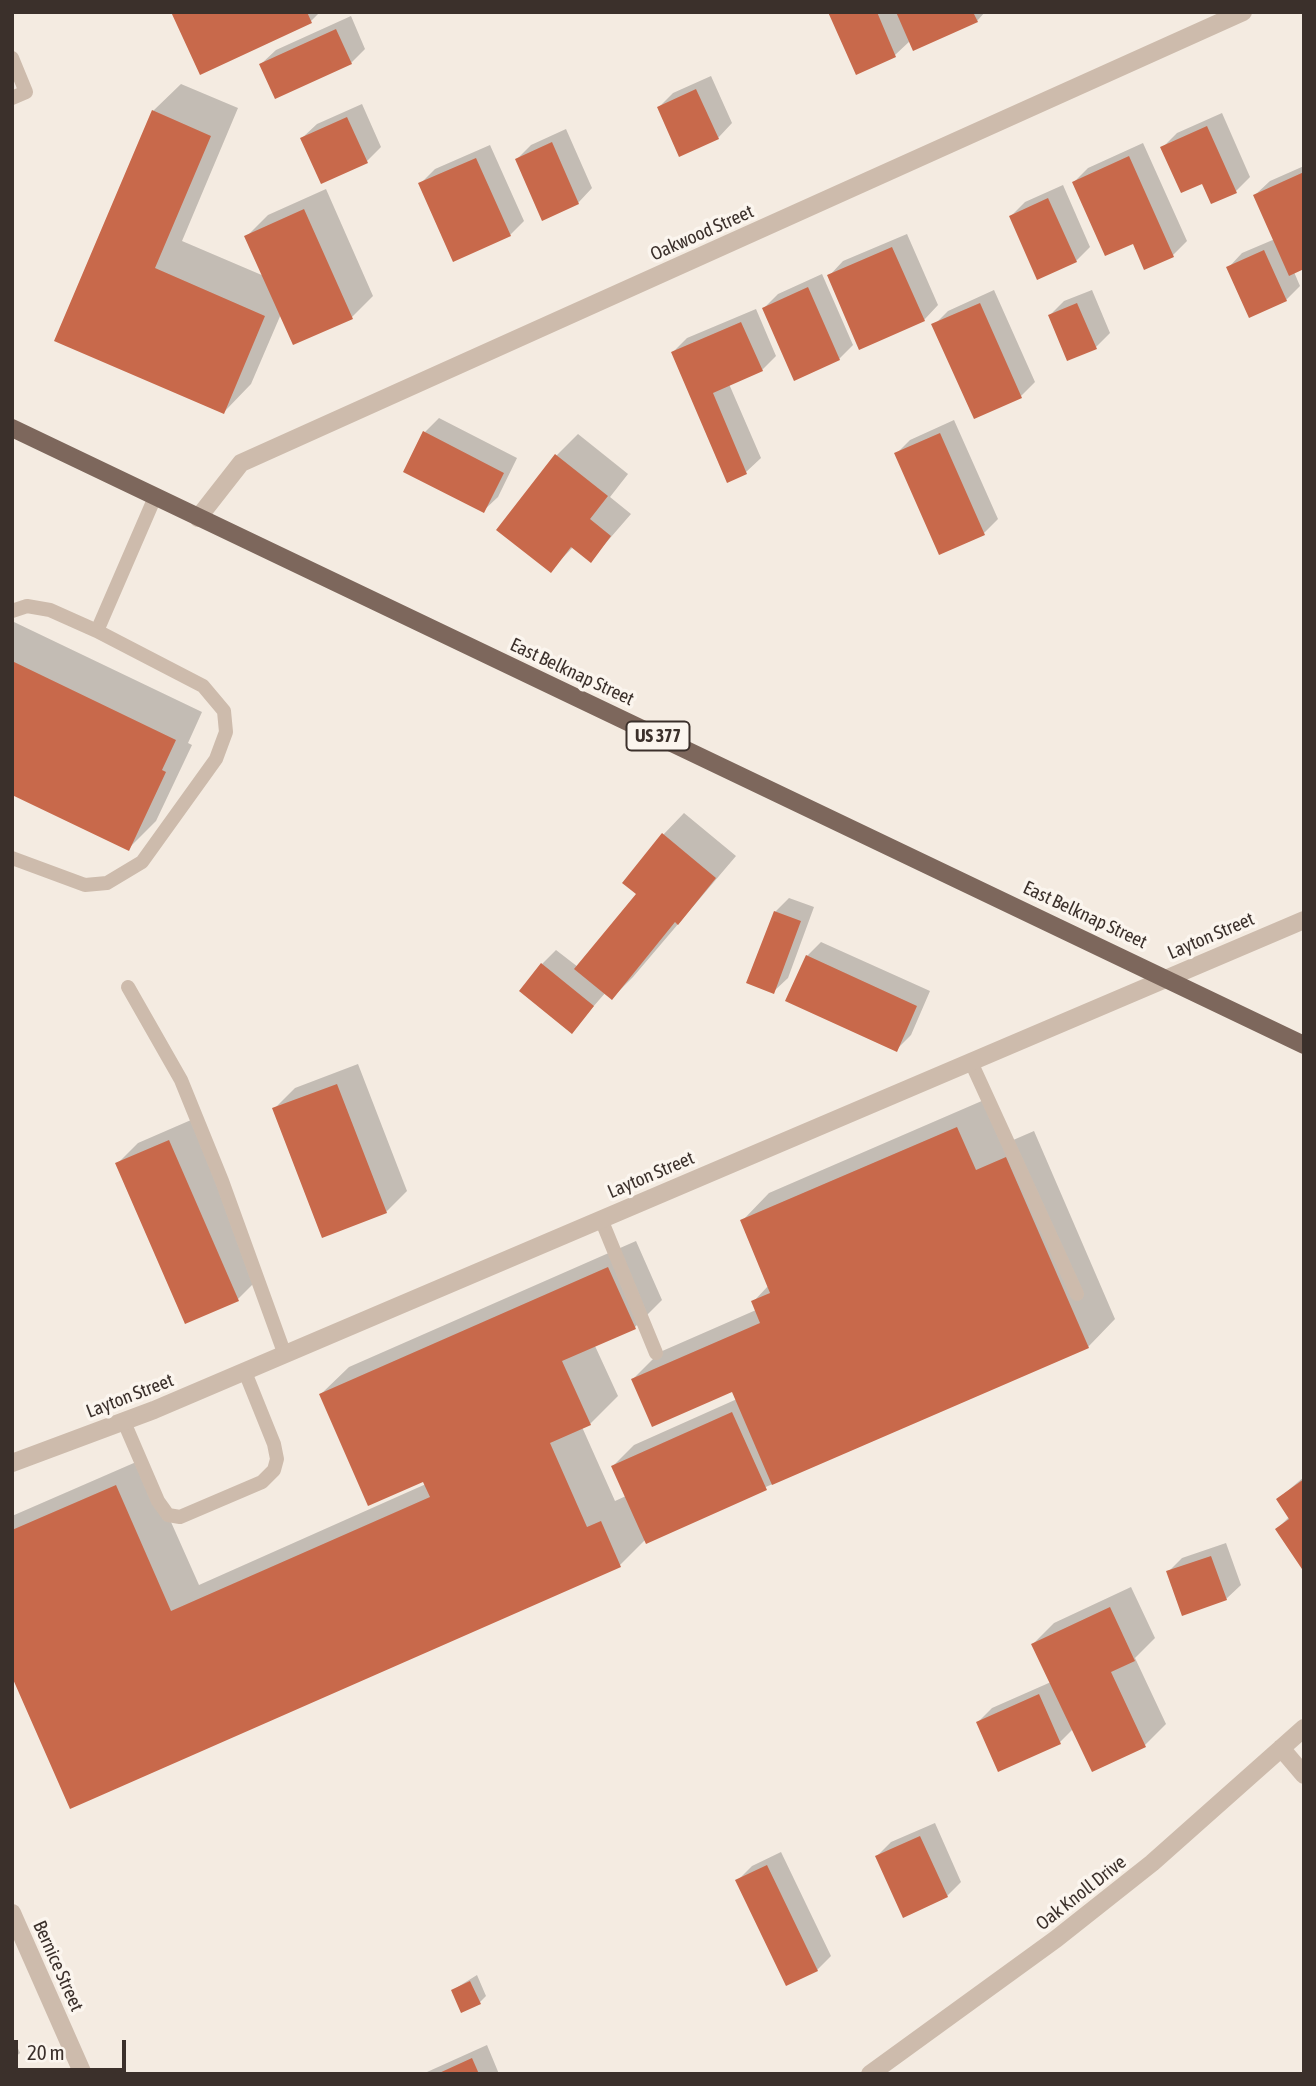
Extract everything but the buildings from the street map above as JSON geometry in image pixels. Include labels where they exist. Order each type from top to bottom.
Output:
[{"type":"main road","name":"East Belknap Street","points":[[12,428],[1304,1045]]},
{"type":"street","name":"Oakwood Street","points":[[198,518],[241,463],[1243,12]]},
{"type":"street","name":"Layton Street","points":[[12,1463],[124,1422],[245,1372],[1304,920]]},
{"type":"street","name":"Oak Knoll Drive","points":[[870,2074],[1067,1931],[1152,1863],[1304,1728]]},
{"type":"street","points":[[1280,1748],[1304,1775]]},
{"type":"street","name":"Bernice Street","points":[[12,1913],[83,2074]]},
{"type":"lane","points":[[12,58],[26,92],[12,98]]},
{"type":"lane","points":[[97,631],[155,497]]},
{"type":"lane","points":[[12,611],[27,606],[50,610],[203,685],[224,711],[226,732],[216,759],[142,862],[107,883],[85,885],[12,858]]},
{"type":"lane","points":[[128,987],[181,1080],[222,1181],[285,1355]]},
{"type":"lane","points":[[971,1062],[1077,1294]]},
{"type":"lane","points":[[601,1219],[656,1353]]},
{"type":"lane","points":[[124,1422],[158,1502],[168,1515],[180,1517],[262,1482],[274,1469],[277,1459],[274,1444],[245,1372]]}]
